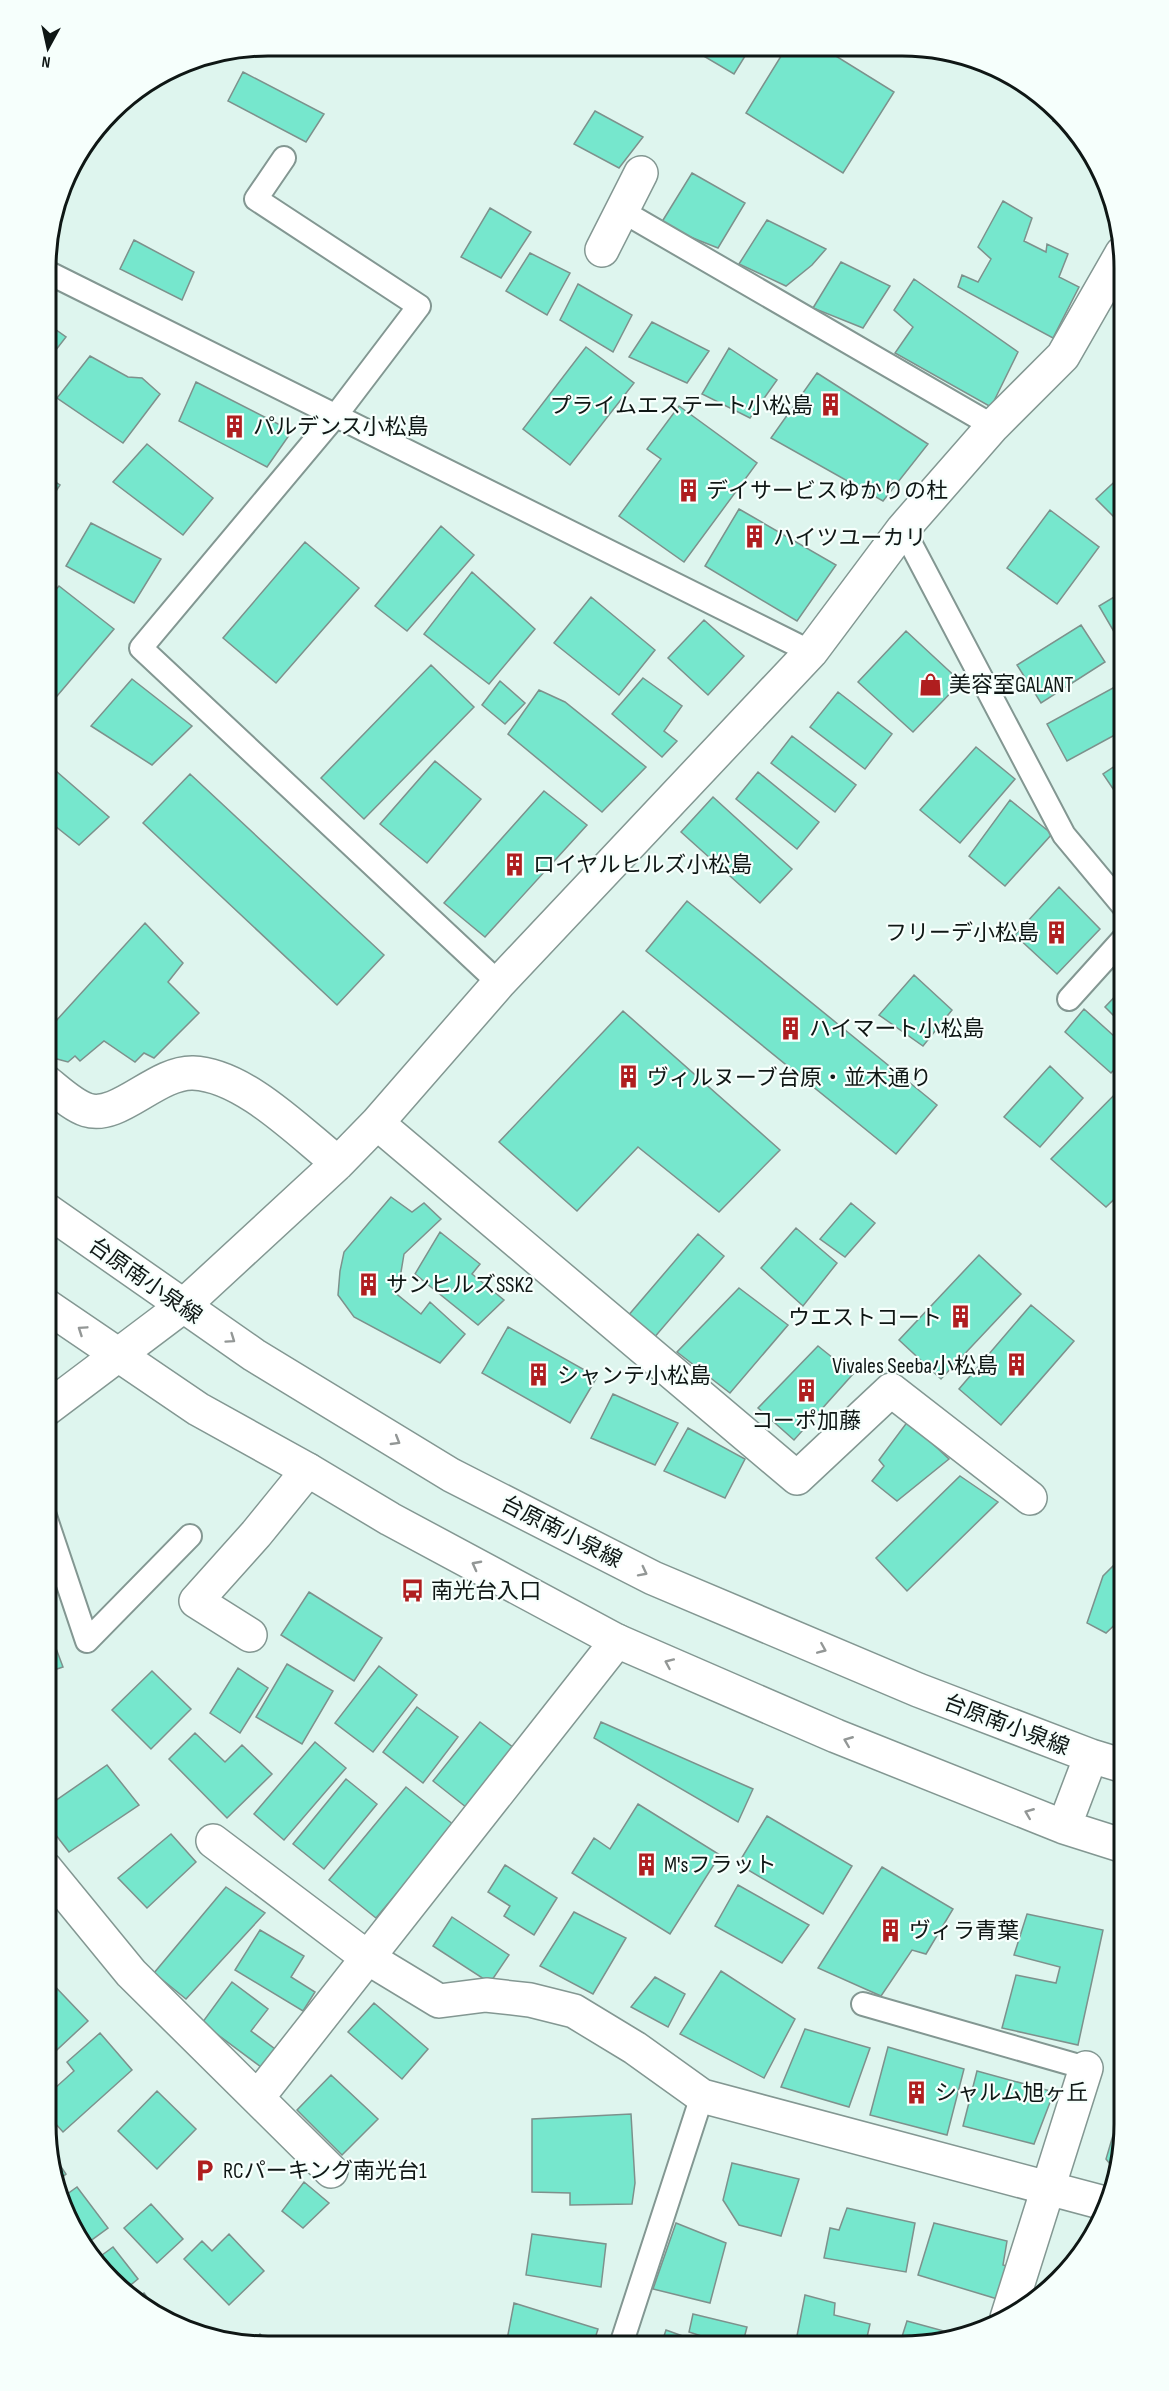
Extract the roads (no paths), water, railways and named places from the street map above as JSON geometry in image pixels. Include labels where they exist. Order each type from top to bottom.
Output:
[{"type":"street","points":[[602,250],[641,173]]},
{"type":"street","points":[[56,1402],[183,1306],[338,1163],[377,1123],[499,983],[811,652],[903,530],[993,426],[1063,356],[1114,268]]},
{"type":"street","points":[[56,1089],[76,1104],[94,1111],[115,1107],[161,1081],[191,1073],[222,1079],[249,1092],[338,1163]]},
{"type":"street","points":[[377,1123],[797,1478],[891,1390],[1030,1498]]},
{"type":"street","name":"台原南小泉線","points":[[56,1217],[254,1355],[451,1475],[653,1578],[918,1690],[1113,1763]]},
{"type":"street","points":[[56,1313],[198,1408],[390,1519],[617,1641],[836,1736],[1064,1827],[1113,1843]]},
{"type":"street","points":[[250,1635],[196,1601],[256,1534],[308,1470]]},
{"type":"street","points":[[258,2097],[617,1641]]},
{"type":"street","points":[[1064,1827],[1091,1756]]},
{"type":"street","points":[[213,1841],[368,1958],[439,2001],[486,1995],[530,2000],[574,2011],[636,2048],[702,2096],[1098,2202]]},
{"type":"street","points":[[56,1881],[131,1973],[331,2171]]},
{"type":"street","points":[[1011,2305],[1086,2068]]},
{"type":"lane","points":[[284,158],[256,199],[419,306],[337,414],[141,648],[499,983]]},
{"type":"lane","points":[[622,211],[993,426]]},
{"type":"lane","points":[[56,275],[811,652]]},
{"type":"lane","points":[[903,530],[1064,835],[1114,895]]},
{"type":"lane","points":[[1069,999],[1114,949]]},
{"type":"lane","points":[[56,1549],[87,1641],[190,1536]]},
{"type":"lane","points":[[863,2004],[1086,2068]]},
{"type":"lane","points":[[624,2336],[702,2096]]},
{"type":"place","name":"プライムエステート小松島","points":[[831,405]]},
{"type":"place","name":"パルデンス小松島","points":[[235,426]]},
{"type":"place","name":"デイサービスゆかりの杜","points":[[688,490]]},
{"type":"place","name":"ハイツユーカリ","points":[[755,537]]},
{"type":"place","name":"美容室GALANT","points":[[931,684]]},
{"type":"place","name":"ロイヤルヒルズ小松島","points":[[515,864]]},
{"type":"place","name":"フリーデ小松島","points":[[1057,932]]},
{"type":"place","name":"ハイマート小松島","points":[[791,1028]]},
{"type":"place","name":"ヴィルヌーブ台原・並木通り","points":[[629,1077]]},
{"type":"place","name":"サンヒルズSSK2","points":[[368,1284]]},
{"type":"place","name":"ウエストコート","points":[[960,1317]]},
{"type":"place","name":"Vivales Seeba小松島","points":[[1016,1365]]},
{"type":"place","name":"シャンテ小松島","points":[[539,1375]]},
{"type":"place","name":"コーポ加藤","points":[[806,1391]]},
{"type":"place","name":"南光台入口","points":[[413,1590]]},
{"type":"place","name":"M'sフラット","points":[[646,1864]]},
{"type":"place","name":"ヴィラ青葉","points":[[891,1930]]},
{"type":"place","name":"シャルム旭ヶ丘","points":[[917,2092]]},
{"type":"place","name":"RCパーキング南光台1","points":[[205,2170]]}]
